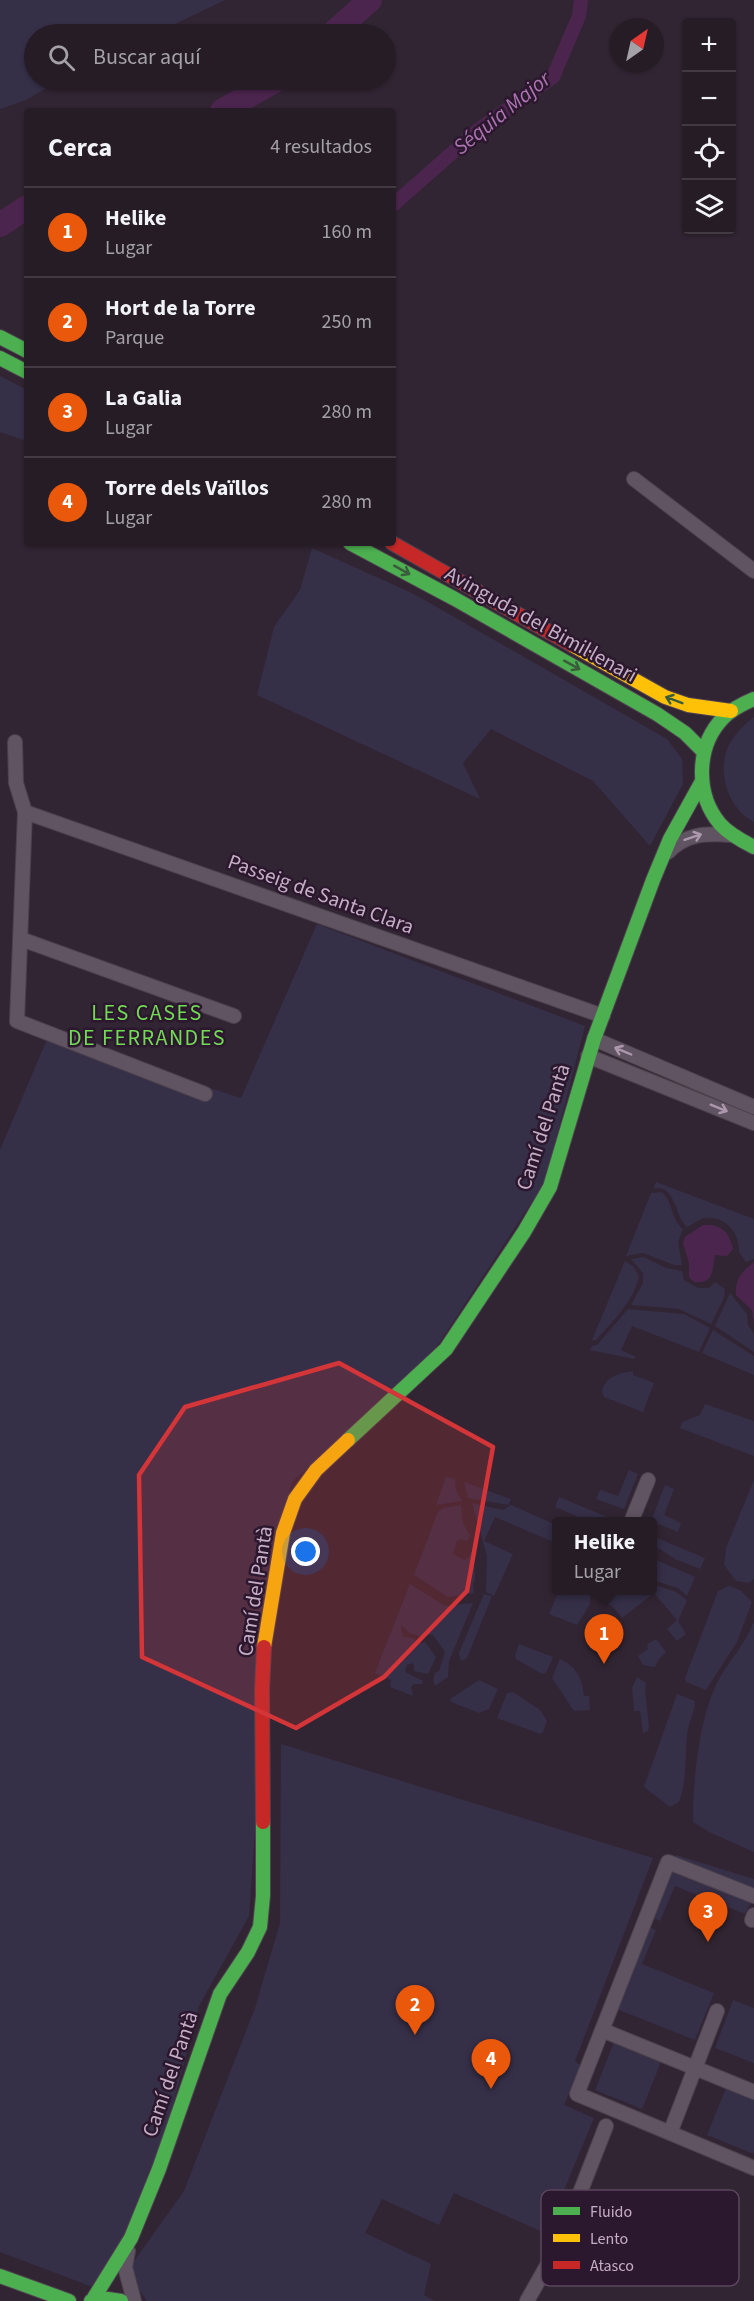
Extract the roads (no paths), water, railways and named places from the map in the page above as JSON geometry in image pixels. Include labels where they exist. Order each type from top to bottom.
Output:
[{"type":"main road","points":[[0,337],[24,349]]},
{"type":"main road","points":[[0,358],[24,370]]},
{"type":"main road","name":"Avinguda del Bimil·lenari","points":[[396,545],[665,697],[688,705],[731,711]]},
{"type":"main road","name":"Avinguda del Bimil·lenari","points":[[356,546],[455,599],[657,714],[685,733],[703,752]]},
{"type":"main road","points":[[754,699],[731,711],[713,729],[703,752],[700,768],[703,794],[711,812],[730,835],[754,847]]},
{"type":"main road","name":"Camí del Pantà","points":[[91,2301],[109,2276],[130,2238],[159,2169],[220,1994],[248,1952],[260,1927],[263,1896],[262,1689],[265,1635],[283,1533],[296,1499],[316,1470],[446,1349],[524,1232],[550,1188],[594,1039],[662,858],[701,783]]},
{"type":"main road","points":[[0,2276],[69,2301]]},
{"type":"main road","points":[[91,2301],[101,2298],[121,2301]]},
{"type":"street","points":[[634,479],[754,571]]},
{"type":"street","points":[[15,742],[16,783],[25,812],[17,1021],[205,1094]]},
{"type":"street","name":"Passeig de Santa Clara","points":[[25,812],[603,1016]]},
{"type":"street","points":[[662,858],[676,844],[689,837],[702,833],[730,835]]},
{"type":"street","points":[[21,939],[234,1016]]},
{"type":"street","points":[[594,1039],[754,1107]]},
{"type":"street","points":[[588,1056],[754,1123]]},
{"type":"street","points":[[633,1517],[648,1480]]},
{"type":"street","points":[[754,1896],[668,1862],[577,2094],[754,2168]]},
{"type":"street","points":[[670,2133],[717,2011]]},
{"type":"street","points":[[602,2030],[754,2092]]},
{"type":"street","points":[[581,2190],[606,2126]]},
{"type":"street","name":"Camí del Pantà","points":[[130,2238],[125,2267],[134,2301]]},
{"type":"street","points":[[527,2301],[541,2276]]},
{"type":"waterway","points":[[343,24],[370,0]]},
{"type":"waterway","name":"Séquia Major","points":[[396,202],[478,130],[553,77],[579,16],[581,0]]},
{"type":"waterway","points":[[227,108],[259,90]]},
{"type":"waterway","points":[[0,225],[24,209]]},
{"type":"place","name":"Helike","points":[[604,1664]]},
{"type":"place","name":"La Galia","points":[[708,1942]]},
{"type":"place","name":"Hort de la Torre","points":[[415,2035]]},
{"type":"place","name":"Torre dels Vaïllos","points":[[491,2089]]},
{"type":"district","name":"LES CASES DE FERRANDES","points":[[147,1026]]}]
